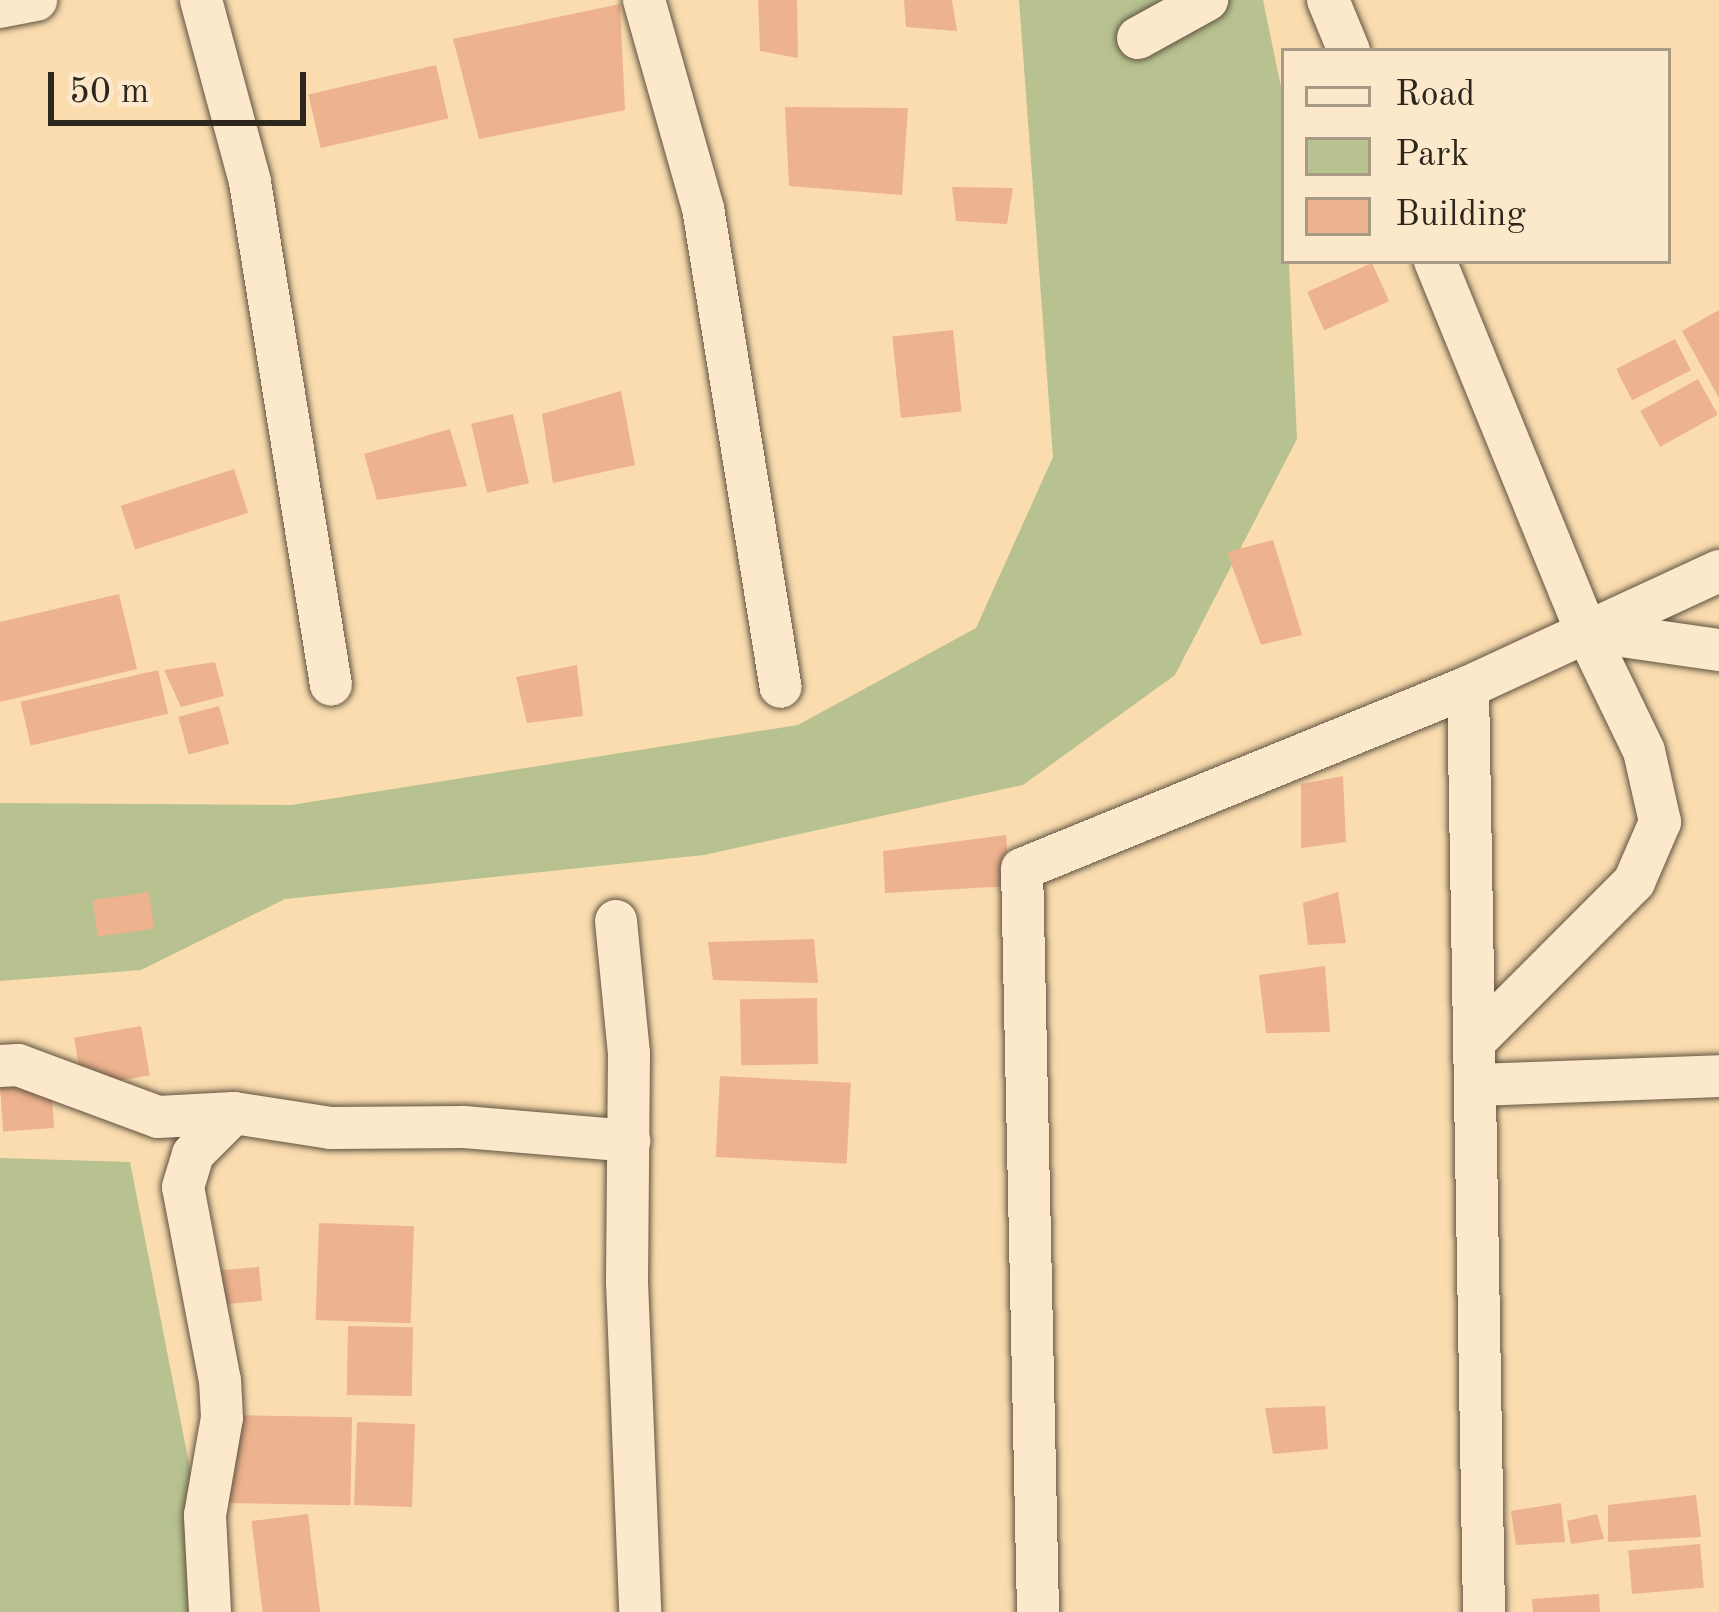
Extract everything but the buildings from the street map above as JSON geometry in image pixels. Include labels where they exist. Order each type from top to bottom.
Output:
[{"type":"street","points":[[0,7],[36,0]]},
{"type":"street","points":[[201,0],[250,182],[331,685]]},
{"type":"street","points":[[644,0],[703,208],[781,687]]},
{"type":"street","points":[[1138,38],[1207,0]]},
{"type":"street","points":[[1328,0],[1347,48]]},
{"type":"street","points":[[1436,264],[1586,631],[1644,751],[1660,822],[1634,882],[1477,1040]]},
{"type":"street","points":[[1038,1612],[1022,869],[1468,687],[1719,571]]},
{"type":"street","points":[[1586,631],[1719,650]]},
{"type":"street","points":[[1468,687],[1484,1612]]},
{"type":"street","points":[[616,921],[629,1141],[631,1498],[642,1555],[640,1612]]},
{"type":"street","points":[[0,1066],[18,1065],[158,1118],[234,1113],[331,1128],[464,1127],[629,1141]]},
{"type":"street","points":[[1477,1085],[1719,1076]]},
{"type":"street","points":[[210,1612],[205,1515],[221,1399],[182,1187],[193,1154],[234,1113]]},
{"type":"green space","points":[[1019,0],[1263,0],[1281,87],[1281,264],[1289,264],[1297,439],[1175,675],[1023,785],[704,855],[285,899],[141,970],[0,981],[0,803],[291,805],[798,725],[976,628],[1053,457]]},
{"type":"green space","points":[[0,1158],[130,1162],[218,1612],[0,1612]]}]
